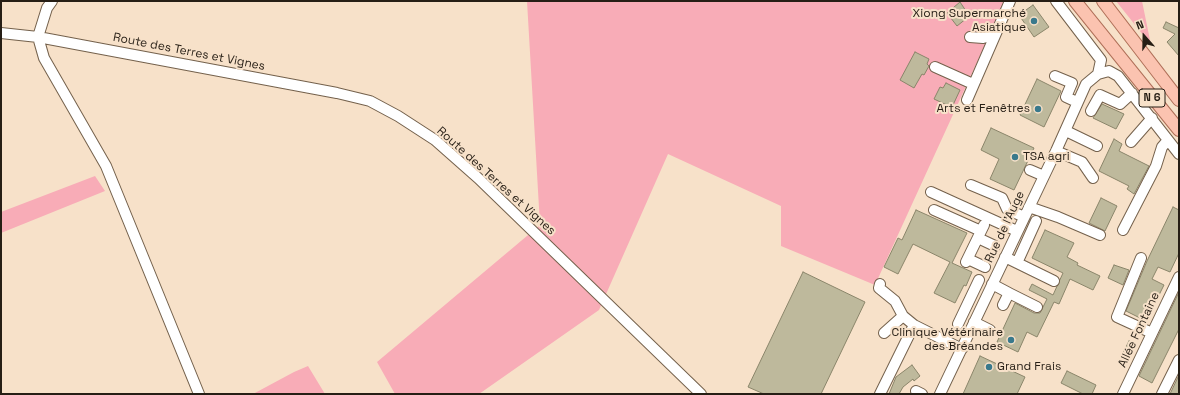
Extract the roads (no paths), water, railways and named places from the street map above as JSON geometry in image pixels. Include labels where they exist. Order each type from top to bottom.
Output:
[{"type":"main road","name":"N 6","points":[[1074,1],[1179,130]]},
{"type":"main road","name":"N 6","points":[[1103,1],[1179,100]]},
{"type":"main road","points":[[1125,65],[1134,84],[1174,140]]},
{"type":"street","points":[[52,1],[47,8],[38,37],[44,58],[106,166],[199,394]]},
{"type":"street","points":[[967,100],[1010,1]]},
{"type":"street","points":[[1056,1],[1101,60],[1098,74],[1109,71],[1118,76],[1152,118],[1174,140],[1179,154]]},
{"type":"street","name":"Route des Terres et Vignes","points":[[1,33],[38,37],[337,92],[370,101],[398,116],[434,140],[478,178],[701,394]]},
{"type":"street","points":[[970,37],[983,38],[994,35]]},
{"type":"street","points":[[935,67],[973,84]]},
{"type":"street","name":"Rue de l'Auge","points":[[940,394],[1066,131],[1077,102],[1086,84],[1098,74]]},
{"type":"street","points":[[1055,76],[1072,83],[1066,96],[1077,102]]},
{"type":"street","points":[[1091,111],[1100,95],[1120,104],[1132,93]]},
{"type":"street","points":[[1131,142],[1152,118]]},
{"type":"street","points":[[1066,131],[1097,146]]},
{"type":"street","points":[[1122,230],[1156,166],[1162,147],[1174,140]]},
{"type":"street","points":[[1056,151],[1082,162],[1093,178]]},
{"type":"street","points":[[1030,170],[1044,176]]},
{"type":"street","points":[[971,185],[1002,198],[1007,209],[1024,217]]},
{"type":"street","points":[[931,192],[1017,231]]},
{"type":"street","points":[[1029,207],[1058,216],[1100,235]]},
{"type":"street","points":[[934,210],[980,234],[995,246]]},
{"type":"street","points":[[985,267],[967,260],[988,218]]},
{"type":"street","points":[[1016,263],[1036,221]]},
{"type":"street","points":[[1005,257],[1054,281]]},
{"type":"street","points":[[1141,258],[1117,317],[1152,334]]},
{"type":"street","name":"Allée Fontaine","points":[[1123,394],[1179,277]]},
{"type":"street","points":[[958,324],[979,280]]},
{"type":"street","points":[[880,284],[879,288],[895,301],[904,316],[914,325],[962,349]]},
{"type":"street","points":[[992,284],[1037,307]]},
{"type":"street","points":[[1003,305],[1009,293]]},
{"type":"street","points":[[965,309],[990,330]]},
{"type":"street","points":[[884,333],[904,316]]},
{"type":"street","points":[[880,394],[914,325]]},
{"type":"street","points":[[1162,394],[1179,360]]},
{"type":"place","name":"Xiong Supermarché Asiatique","points":[[1034,21]]},
{"type":"place","name":"Arts et Fenêtres","points":[[1038,109]]},
{"type":"place","name":"TSA agri","points":[[1015,157]]},
{"type":"place","name":"Clinique Vétérinaire des Bréandes","points":[[1011,340]]},
{"type":"place","name":"Grand Frais","points":[[989,367]]}]
